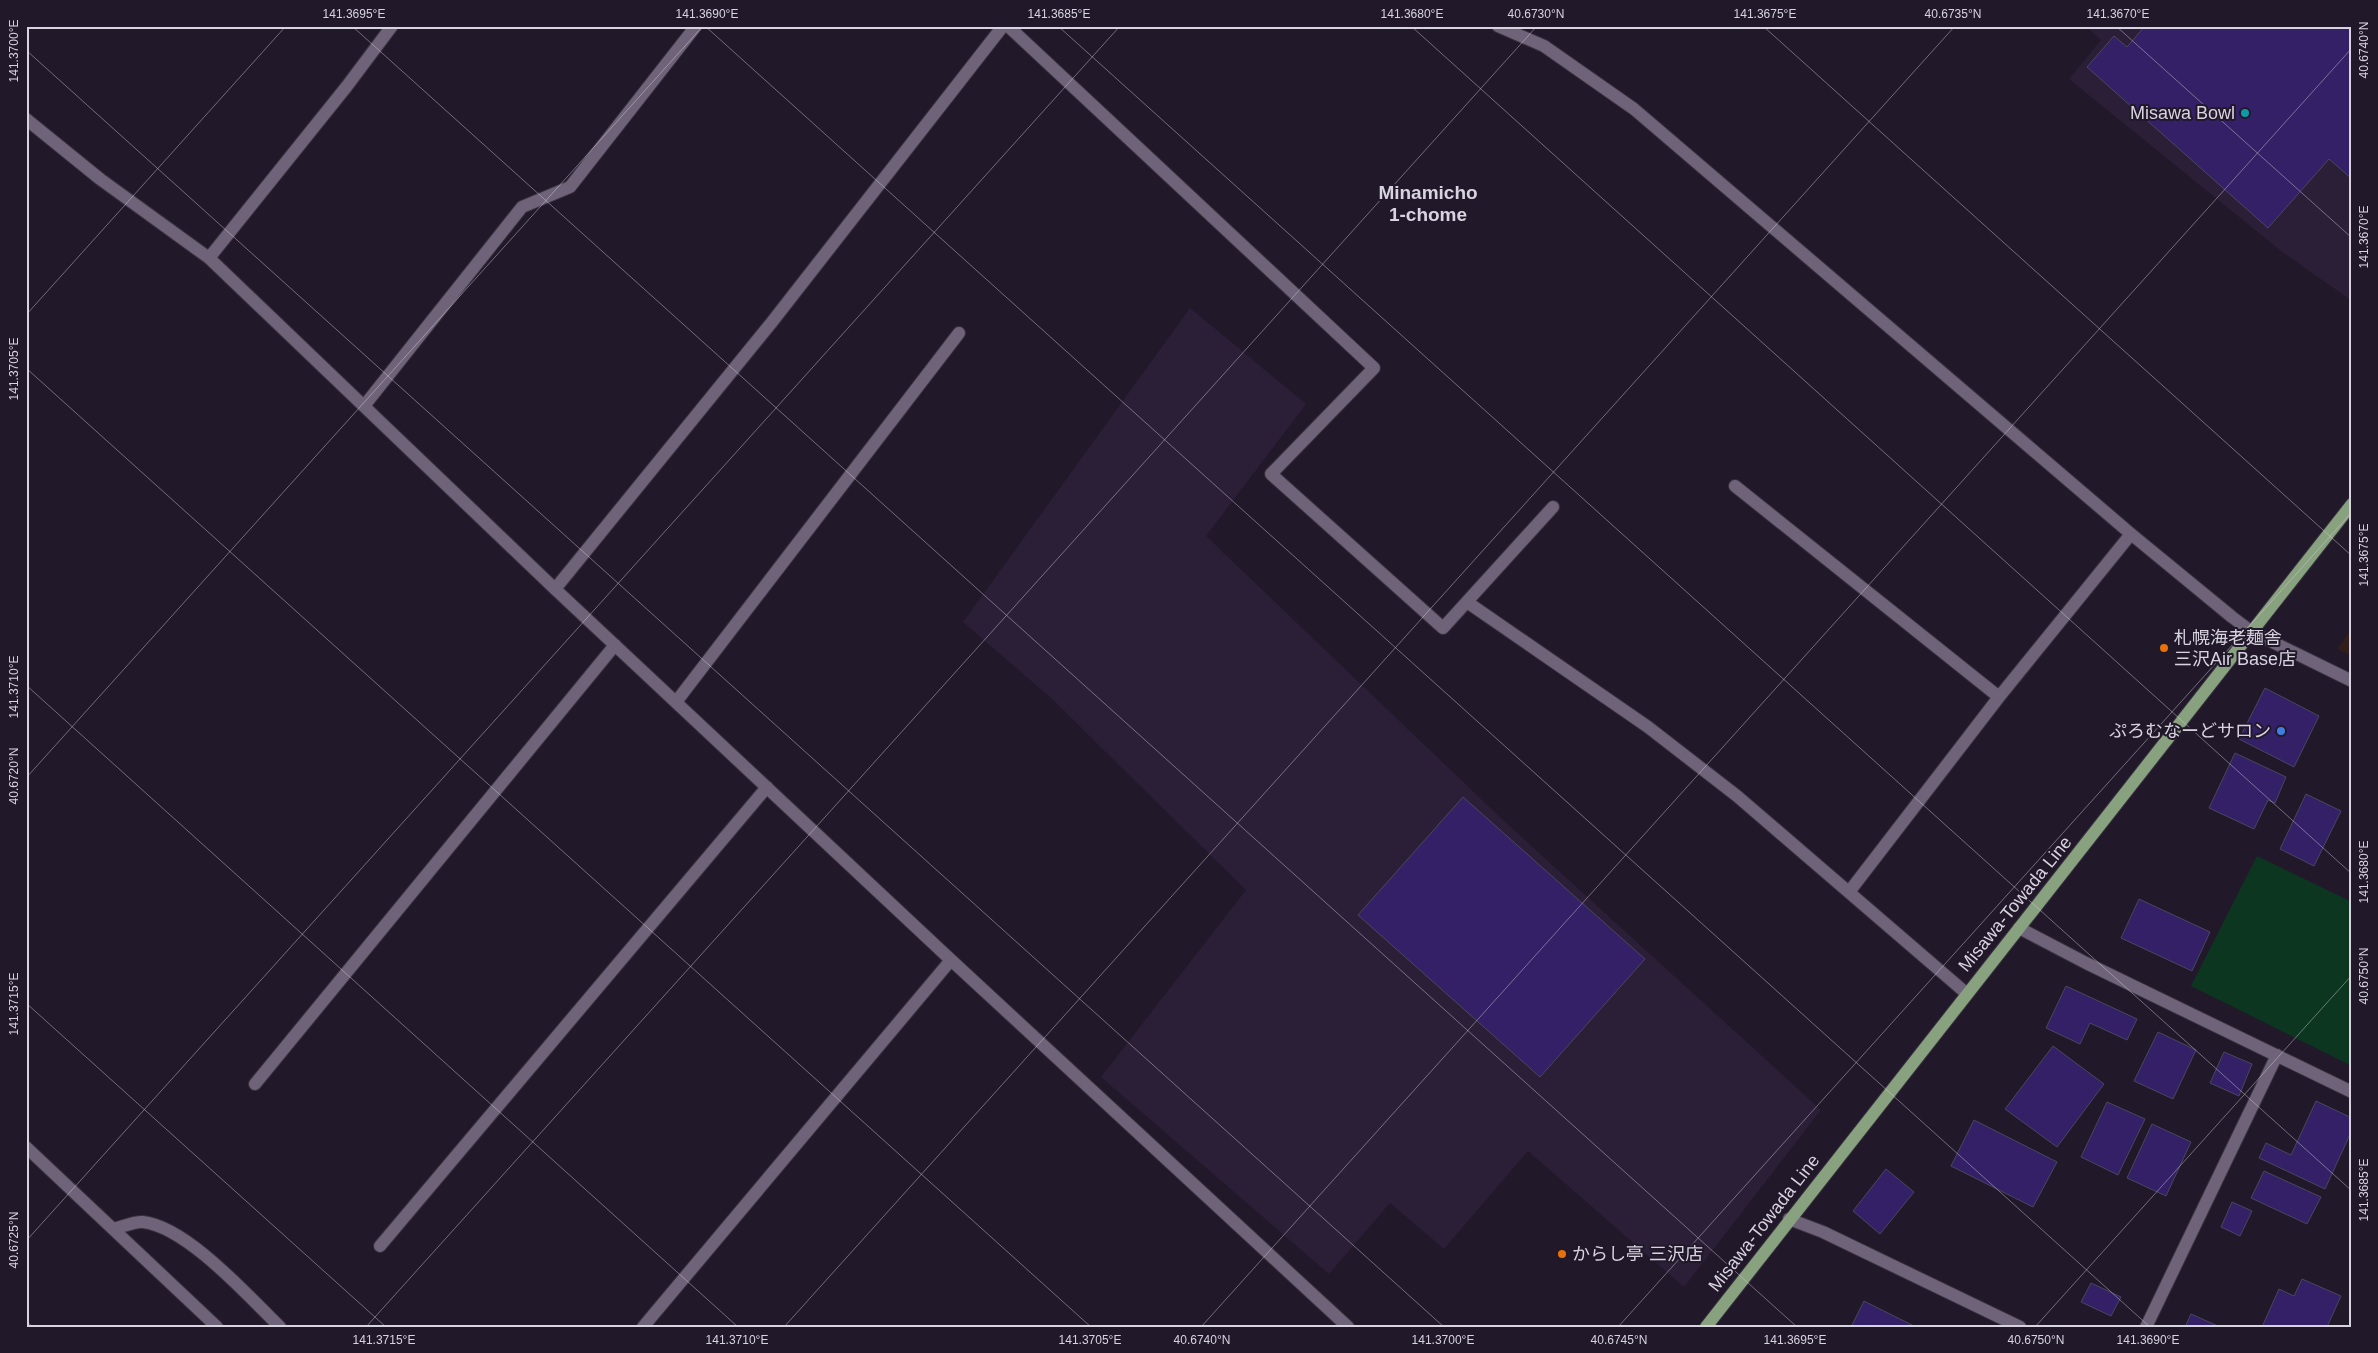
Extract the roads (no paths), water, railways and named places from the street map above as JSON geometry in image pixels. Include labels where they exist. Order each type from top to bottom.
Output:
[{"type":"main road","name":"Misawa-Towada Line","points":[[1706,1327],[1789,1218],[2352,504]]},
{"type":"street","points":[[208,258],[347,86],[392,26]]},
{"type":"street","points":[[364,406],[522,207],[570,187],[696,26]]},
{"type":"street","points":[[555,589],[772,322],[1003,26]]},
{"type":"street","points":[[1008,26],[1374,368],[1271,474],[1443,628],[1553,507]]},
{"type":"street","points":[[1498,26],[1544,46],[1634,109],[2131,534],[2252,632],[2352,681]]},
{"type":"street","points":[[26,119],[100,179],[208,258],[555,589],[951,960],[1348,1327]]},
{"type":"street","points":[[676,702],[959,333]]},
{"type":"street","points":[[1735,486],[1999,697]]},
{"type":"street","points":[[1849,892],[1999,697],[2131,534]]},
{"type":"street","points":[[1467,602],[1648,727],[1737,796],[1966,993]]},
{"type":"street","points":[[255,1084],[615,645]]},
{"type":"street","points":[[380,1246],[767,787]]},
{"type":"street","points":[[2019,928],[2086,963],[2352,1092]]},
{"type":"street","points":[[643,1327],[951,960]]},
{"type":"street","points":[[2146,1327],[2276,1055]]},
{"type":"street","points":[[26,1147],[218,1327]]},
{"type":"street","points":[[1789,1218],[1823,1232],[2020,1327]]},
{"type":"street","points":[[113,1229],[142,1222],[169,1230],[194,1246],[280,1327]]},
{"type":"place","name":"Misawa Bowl","points":[[2245,113]]},
{"type":"place","name":"札幌海老麺舎 三沢Air Base店","points":[[2164,648]]},
{"type":"place","name":"ぷろむなーどサロン","points":[[2281,731]]},
{"type":"place","name":"からし亭 三沢店","points":[[1562,1254]]},
{"type":"district","name":"Minamicho 1-chome","points":[[1428,203]]}]
